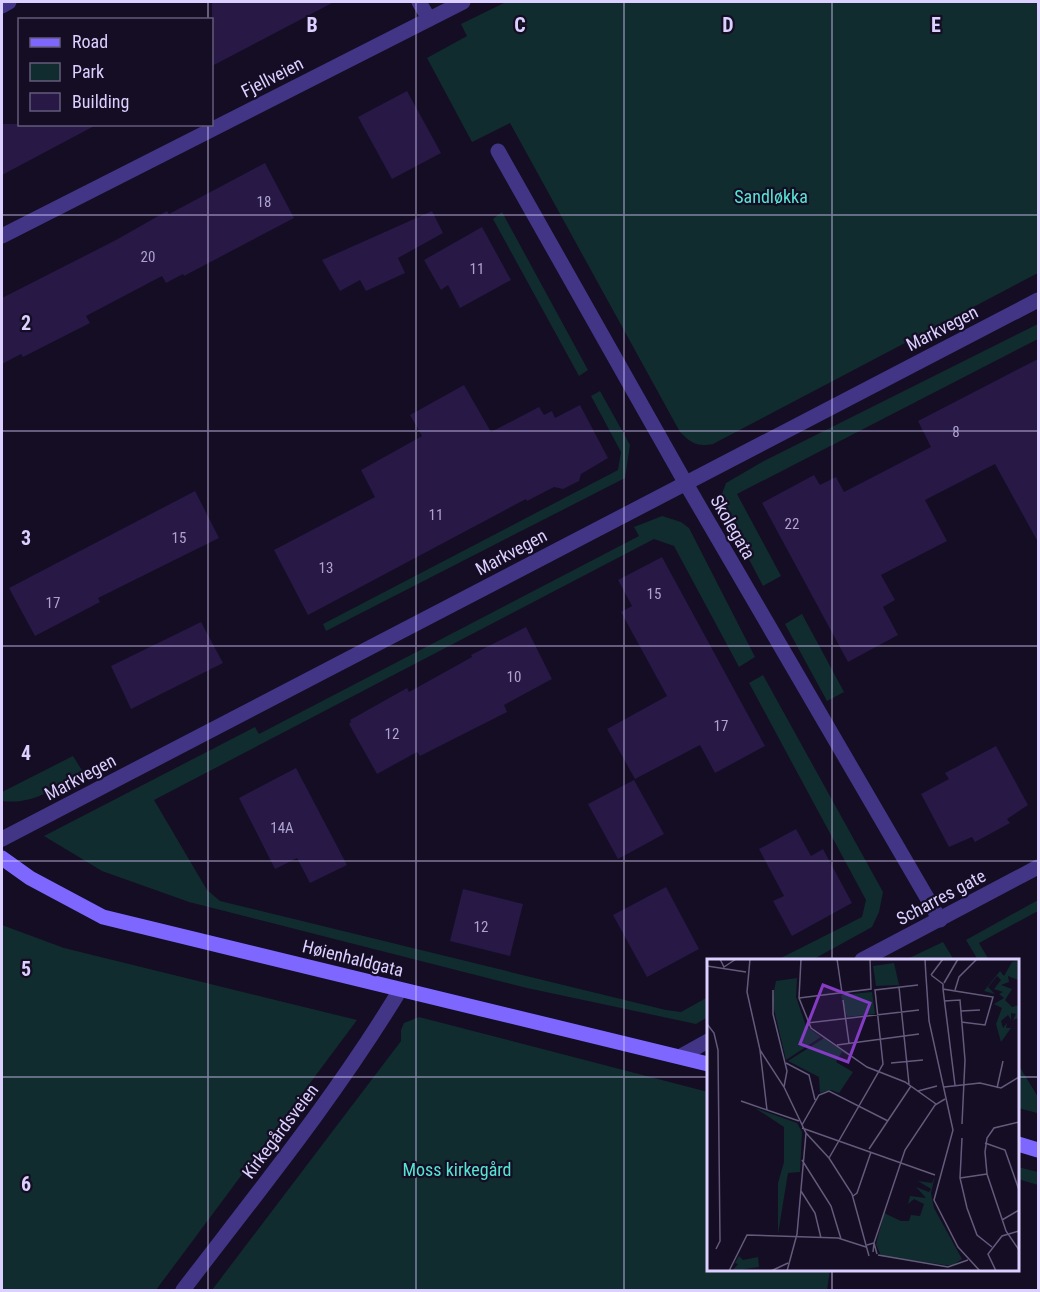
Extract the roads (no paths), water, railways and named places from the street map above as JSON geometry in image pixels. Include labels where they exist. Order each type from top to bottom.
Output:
[{"type":"street","points":[[2,6],[9,2]]},
{"type":"street","points":[[419,2],[429,19]]},
{"type":"street","name":"Fjellveien","points":[[2,236],[464,2]]},
{"type":"street","name":"Skolegata","points":[[498,151],[685,482],[940,920]]},
{"type":"street","name":"Markvegen","points":[[2,839],[1038,300]]},
{"type":"street","name":"Høienhaldgata","points":[[2,858],[30,878],[103,917],[707,1064]]},
{"type":"street","name":"Scharres gate","points":[[864,959],[1038,867]]},
{"type":"street","name":"Kirkegårdsveien","points":[[183,1290],[338,1086],[400,990]]},
{"type":"street","points":[[681,1056],[707,1042]]},
{"type":"street","points":[[1019,1145],[1038,1150]]},
{"type":"park label","name":"Sandløkka","points":[[771,196]]},
{"type":"park label","name":"Moss kirkegård","points":[[457,1169]]}]
